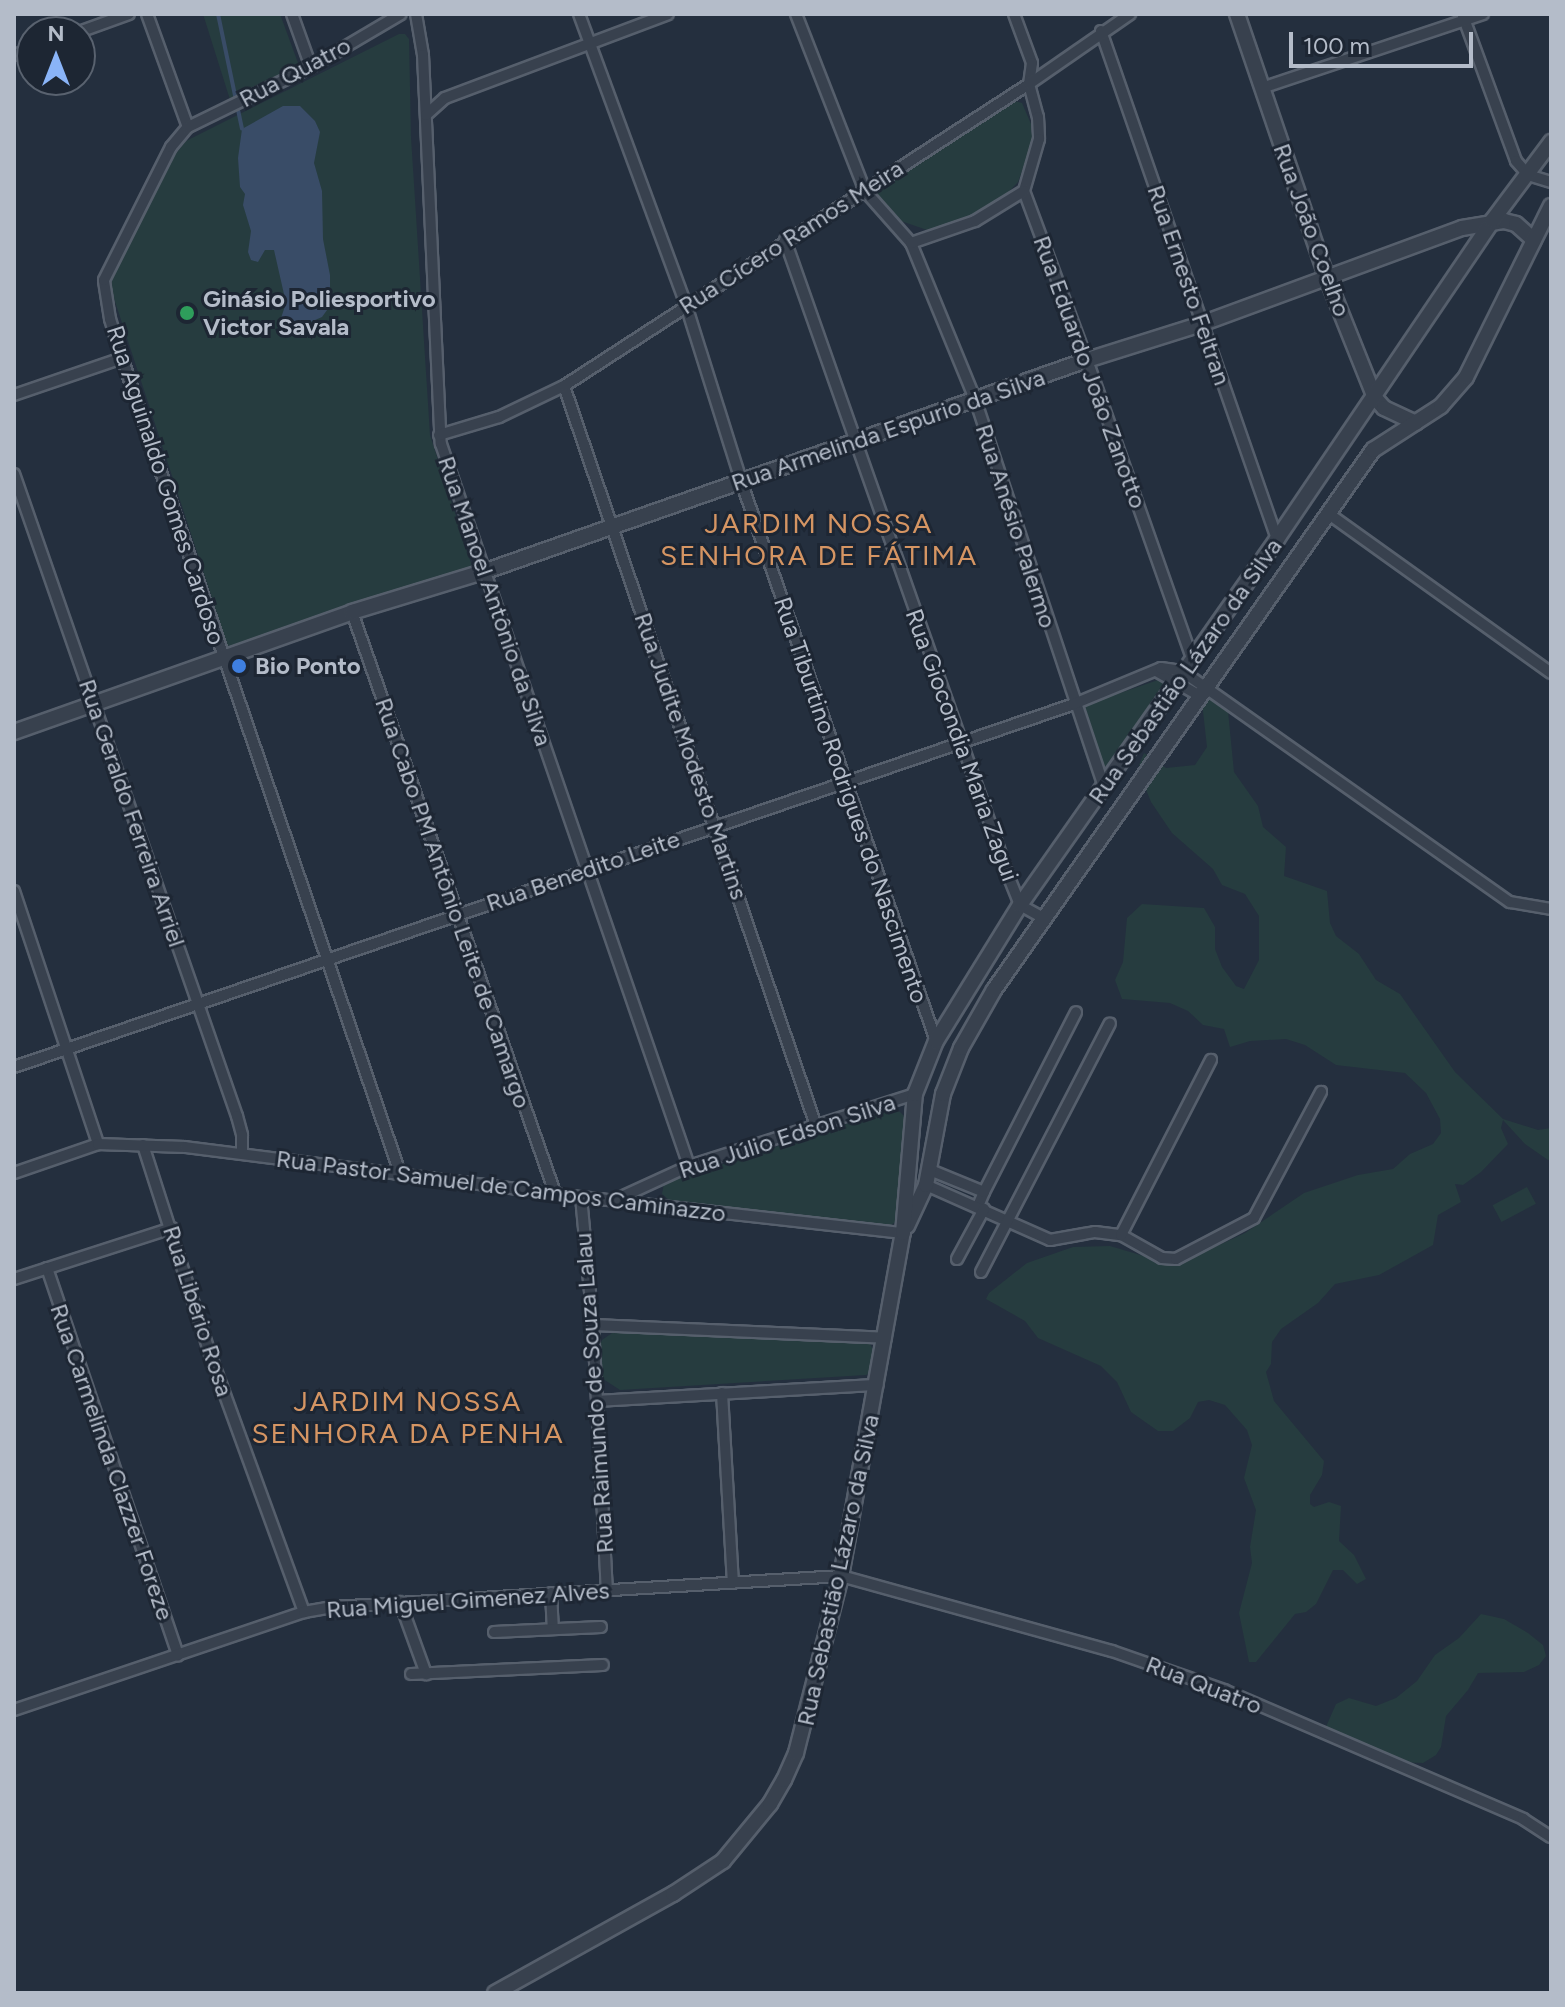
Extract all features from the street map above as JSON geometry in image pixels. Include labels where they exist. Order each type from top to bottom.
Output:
[{"type":"street","points":[[96,26],[129,14]]},
{"type":"street","points":[[147,14],[188,127]]},
{"type":"street","points":[[292,14],[311,67]]},
{"type":"street","name":"Rua Quatro","points":[[188,127],[311,67],[401,14]]},
{"type":"street","name":"Rua Manoel Antônio da Silva","points":[[416,14],[423,55],[439,435],[689,1166]]},
{"type":"street","name":"Rua Tiburtino Rodrigues do Nascimento","points":[[579,14],[686,305],[741,481],[936,1041]]},
{"type":"street","points":[[426,115],[445,98],[668,14]]},
{"type":"street","points":[[796,14],[865,191]]},
{"type":"street","points":[[911,243],[975,221],[1024,191],[1039,139],[1038,117],[1029,84],[1032,63],[1014,14]]},
{"type":"street","name":"Rua Cícero Ramos Meira","points":[[439,435],[521,409],[564,386],[1029,84],[1101,31],[1130,14]]},
{"type":"street","name":"Rua João Coelho","points":[[1237,14],[1327,278],[1375,398]]},
{"type":"street","points":[[1262,88],[1464,17],[1483,14]]},
{"type":"street","points":[[1464,17],[1516,161],[1528,175],[1551,182]]},
{"type":"street","name":"Rua Ernesto Feltran","points":[[1101,31],[1277,539]]},
{"type":"street","name":"Rua Aguinaldo Gomes Cardoso","points":[[188,127],[171,147],[104,280],[110,319],[400,1173]]},
{"type":"street","name":"Rua Sebastião Lázaro da Silva","points":[[495,1993],[673,1894],[723,1861],[770,1804],[796,1753],[841,1576],[878,1385],[904,1227],[915,1094],[936,1041],[1020,905],[1375,398],[1492,221],[1551,142]]},
{"type":"street","name":"Rua Anésio Palermo","points":[[865,191],[911,243],[975,399],[1104,787]]},
{"type":"street","name":"Rua Eduardo João Zanotto","points":[[1024,191],[1192,658]]},
{"type":"street","name":"Rua Sebastião Lázaro da Silva","points":[[904,1227],[928,1178],[943,1094],[961,1048],[1003,975],[1373,450],[1441,406],[1466,377],[1549,212]]},
{"type":"street","points":[[1492,221],[1516,224],[1534,240]]},
{"type":"street","name":"Rua Armelinda Espurio da Silva","points":[[14,732],[352,612],[486,571],[1087,360],[1201,324],[1444,235],[1492,221]]},
{"type":"street","points":[[1444,235],[1462,245],[1469,257]]},
{"type":"street","name":"Rua Giocondia Maria Zagui","points":[[785,240],[960,744],[1020,905],[1045,919]]},
{"type":"street","points":[[14,395],[122,358]]},
{"type":"street","name":"Rua Judite Modesto Martins","points":[[564,386],[816,1126]]},
{"type":"street","points":[[1375,398],[1384,408],[1416,423]]},
{"type":"street","name":"Rua Geraldo Ferreira Arriel","points":[[14,474],[198,1003],[242,1135],[242,1153]]},
{"type":"street","points":[[1329,514],[1551,673]]},
{"type":"street","name":"Rua Cabo PM Antônio Leite de Camargo","points":[[352,612],[555,1193]]},
{"type":"street","name":"Rua Benedito Leite","points":[[14,1067],[960,744],[1074,704],[1151,670],[1168,667],[1179,675]]},
{"type":"street","points":[[1179,675],[1510,902],[1551,909]]},
{"type":"street","points":[[14,891],[69,1049],[98,1144],[14,1173]]},
{"type":"street","points":[[957,1259],[981,1208],[984,1192],[1076,1012]]},
{"type":"street","points":[[981,1272],[1110,1023]]},
{"type":"street","points":[[1121,1235],[1211,1060]]},
{"type":"street","points":[[928,1178],[981,1208],[1050,1240],[1095,1232],[1121,1235],[1162,1258],[1176,1259],[1254,1218],[1321,1092]]},
{"type":"street","name":"Rua Júlio Edson Silva","points":[[615,1200],[689,1166],[915,1094]]},
{"type":"street","name":"Rua Pastor Samuel de Campos Caminazzo","points":[[98,1144],[242,1153],[581,1197],[904,1227]]},
{"type":"street","name":"Rua Libério Rosa","points":[[143,1145],[172,1228],[204,1337],[304,1612]]},
{"type":"street","points":[[928,1178],[984,1192]]},
{"type":"street","name":"Rua Raimundo de Souza Lalau","points":[[581,1197],[593,1325],[607,1590]]},
{"type":"street","points":[[14,1279],[172,1228]]},
{"type":"street","name":"Rua Carmelinda Clazzer Foreze","points":[[47,1268],[178,1655]]},
{"type":"street","points":[[593,1325],[886,1338]]},
{"type":"street","points":[[597,1401],[878,1385]]},
{"type":"street","points":[[722,1393],[733,1583]]},
{"type":"street","name":"Rua Quatro","points":[[841,1576],[1112,1651],[1224,1690],[1523,1819],[1551,1837]]},
{"type":"street","name":"Rua Miguel Gimenez Alves","points":[[14,1710],[304,1612],[400,1602],[841,1576]]},
{"type":"street","points":[[551,1593],[553,1629]]},
{"type":"street","points":[[400,1602],[426,1674]]},
{"type":"street","points":[[494,1632],[601,1627]]},
{"type":"street","points":[[411,1674],[603,1665]]},
{"type":"green space","points":[[203,14],[280,14],[301,71],[232,106]]},
{"type":"green space","points":[[399,34],[405,34],[409,39],[411,137],[430,435],[472,566],[228,647],[107,277],[174,156],[186,141]]},
{"type":"green space","points":[[1011,100],[1022,103],[1031,124],[1033,141],[1018,182],[1000,201],[973,217],[927,230],[901,221],[877,198],[876,187]]},
{"type":"green space","points":[[1164,678],[1167,681],[1103,770],[1082,706]]},
{"type":"green space","points":[[1201,693],[1227,701],[1234,772],[1258,806],[1263,827],[1286,847],[1284,876],[1327,891],[1330,923],[1336,936],[1359,954],[1376,980],[1400,994],[1455,1072],[1503,1119],[1538,1130],[1551,1128],[1551,1159],[1548,1160],[1525,1144],[1503,1120],[1501,1128],[1508,1144],[1481,1172],[1463,1185],[1455,1184],[1461,1202],[1438,1215],[1433,1245],[1379,1275],[1335,1284],[1318,1303],[1281,1329],[1272,1342],[1271,1364],[1266,1372],[1274,1401],[1324,1461],[1322,1475],[1310,1495],[1310,1504],[1314,1507],[1329,1502],[1341,1506],[1339,1541],[1354,1555],[1366,1579],[1357,1584],[1343,1570],[1333,1570],[1316,1604],[1306,1612],[1295,1614],[1256,1662],[1249,1662],[1239,1613],[1252,1563],[1250,1547],[1256,1510],[1244,1478],[1252,1445],[1247,1430],[1225,1405],[1209,1400],[1198,1402],[1190,1418],[1173,1431],[1158,1431],[1131,1412],[1117,1382],[1101,1366],[1038,1338],[1025,1321],[986,1299],[989,1293],[1027,1263],[1073,1247],[1110,1246],[1164,1262],[1189,1259],[1245,1233],[1304,1193],[1358,1175],[1393,1169],[1410,1154],[1433,1144],[1441,1133],[1440,1119],[1426,1093],[1405,1073],[1336,1065],[1305,1045],[1286,1039],[1250,1041],[1230,1047],[1224,1029],[1203,1025],[1188,1011],[1170,1003],[1122,999],[1115,980],[1123,962],[1127,918],[1142,904],[1204,908],[1215,927],[1215,949],[1222,967],[1236,986],[1244,989],[1259,960],[1259,916],[1245,894],[1222,885],[1213,869],[1172,833],[1151,802],[1139,765],[1144,753],[1166,768],[1195,765],[1207,747]]},
{"type":"green space","points":[[896,1108],[904,1116],[898,1220],[890,1226],[670,1201],[662,1194],[664,1183]]},
{"type":"green space","points":[[1527,1187],[1536,1204],[1501,1222],[1493,1205]]},
{"type":"green space","points":[[615,1331],[870,1344],[876,1355],[872,1372],[866,1375],[620,1390],[600,1377],[598,1351],[602,1340]]},
{"type":"green space","points":[[1481,1614],[1504,1619],[1528,1633],[1543,1645],[1546,1656],[1539,1665],[1524,1672],[1478,1673],[1446,1716],[1441,1747],[1436,1755],[1423,1763],[1398,1762],[1326,1740],[1325,1729],[1336,1704],[1349,1698],[1376,1706],[1396,1698],[1417,1681],[1435,1655],[1459,1638]]},
{"type":"water","points":[[283,106],[300,106],[315,121],[320,132],[314,163],[322,191],[323,239],[330,275],[330,306],[322,317],[290,331],[280,321],[286,303],[274,250],[265,250],[258,262],[251,260],[248,252],[251,231],[243,205],[245,194],[240,187],[238,158],[242,129]]},
{"type":"waterway","points":[[218,14],[242,129]]},
{"type":"place","name":"Ginásio Poliesportivo Victor Savala","points":[[187,313]]},
{"type":"place","name":"Bio Ponto","points":[[239,666]]},
{"type":"district","name":"JARDIM NOSSA SENHORA DE FÁTIMA","points":[[819,539]]},
{"type":"district","name":"JARDIM NOSSA SENHORA DA PENHA","points":[[408,1417]]}]
